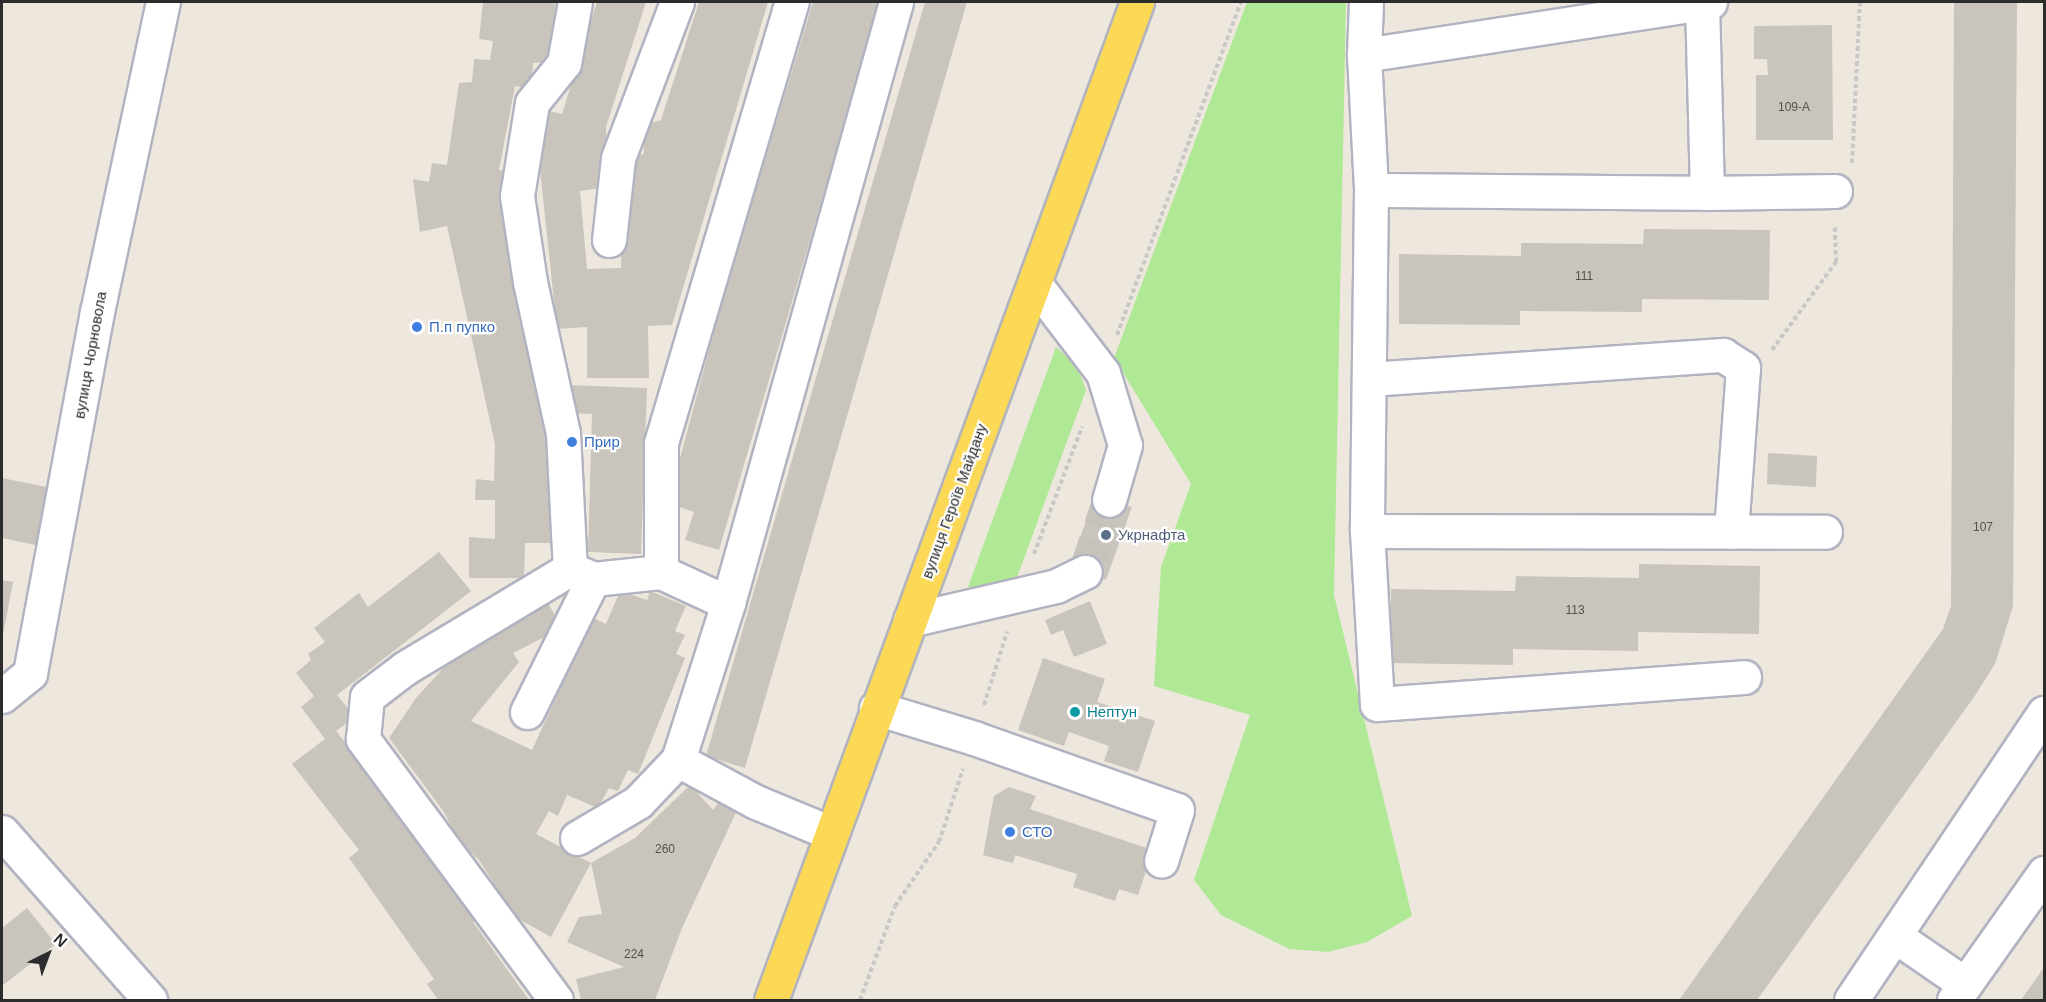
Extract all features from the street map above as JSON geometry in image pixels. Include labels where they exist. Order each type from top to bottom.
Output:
[{"type":"main road","name":"вулиця Героїв Майдану","points":[[771,1000],[876,708],[1035,284],[1137,2]]},
{"type":"street","name":"вулиця Чорновола","points":[[2,696],[30,673],[97,312],[163,2]]},
{"type":"street","points":[[527,712],[581,574],[563,433],[530,282],[517,196],[532,103],[564,63],[575,2]]},
{"type":"street","points":[[609,240],[618,158],[677,2]]},
{"type":"street","points":[[661,572],[661,443],[792,2]]},
{"type":"street","points":[[577,838],[638,802],[678,760],[728,603],[896,2]]},
{"type":"street","points":[[1366,2],[1364,55],[1371,190],[1367,531],[1377,704],[1744,677]]},
{"type":"street","points":[[1364,55],[1706,2],[1707,193]]},
{"type":"street","points":[[1371,190],[1707,193],[1835,191]]},
{"type":"street","points":[[1035,284],[1103,373],[1125,445],[1109,500]]},
{"type":"street","points":[[1369,379],[1723,355],[1743,368],[1731,532]]},
{"type":"street","points":[[1367,531],[1825,532]]},
{"type":"street","points":[[556,1000],[363,739],[367,697],[405,668],[581,574],[661,572],[728,603]]},
{"type":"street","points":[[910,620],[1056,586],[1085,573]]},
{"type":"street","points":[[876,708],[974,738],[1177,810],[1161,861]]},
{"type":"street","points":[[1851,1000],[2044,713]]},
{"type":"street","points":[[678,760],[756,802],[831,832]]},
{"type":"street","points":[[2,832],[150,1000]]},
{"type":"street","points":[[1895,936],[1960,992],[2044,873]]},
{"type":"path","points":[[860,1000],[895,906],[939,842],[1019,595],[1241,2]]},
{"type":"green space","points":[[1247,2],[1346,2],[1334,595],[1412,916],[1367,942],[1328,952],[1289,949],[1221,915],[1194,880],[1250,715],[1154,686],[1161,567],[1191,484],[1114,358]]},
{"type":"green space","points":[[1056,347],[1077,366],[1086,390],[1016,580],[974,592],[968,587]]},
{"type":"building","points":[[483,2],[556,2],[548,62],[533,63],[531,89],[515,86],[499,170],[505,171],[553,440],[553,543],[525,543],[524,578],[469,578],[469,537],[495,539],[495,500],[475,500],[476,479],[494,481],[495,444],[447,226],[420,232],[413,179],[429,182],[432,163],[447,165],[459,83],[472,82],[474,59],[490,60],[493,41],[479,39]]},
{"type":"building","points":[[597,2],[646,2],[606,127],[608,187],[580,191],[587,269],[621,268],[624,158],[644,154],[642,126],[661,120],[699,2],[768,2],[672,325],[648,326],[649,378],[587,378],[587,327],[557,329],[537,142],[544,110],[562,114]]},
{"type":"building","points":[[813,2],[880,2],[719,550],[685,540],[694,512],[668,503],[722,302]]},
{"type":"building","points":[[925,2],[967,2],[745,768],[706,756]]},
{"type":"building","points":[[1954,2],[2017,2],[2013,606],[1995,664],[1974,697],[1757,1000],[1679,1000],[1943,629],[1951,606]]},
{"type":"building","points":[[1832,25],[1833,140],[1756,140],[1756,75],[1768,75],[1767,59],[1754,59],[1754,26]]},
{"type":"building","points":[[1644,229],[1770,230],[1769,300],[1642,299],[1642,312],[1520,311],[1520,325],[1399,324],[1399,254],[1521,256],[1521,243],[1643,244]]},
{"type":"building","points":[[567,385],[647,388],[641,554],[588,552],[592,414],[567,413]]},
{"type":"building","points":[[1768,453],[1817,456],[1816,487],[1767,484]]},
{"type":"building","points":[[2,478],[51,488],[40,546],[2,538]]},
{"type":"building","points":[[1095,495],[1132,507],[1106,580],[1070,567]]},
{"type":"building","points":[[439,552],[471,591],[337,695],[355,717],[336,731],[482,915],[473,922],[529,1000],[438,1000],[427,984],[434,979],[349,858],[359,850],[292,764],[325,739],[301,707],[314,696],[296,673],[311,660],[308,654],[325,642],[314,628],[359,593],[368,607]]},
{"type":"building","points":[[1639,564],[1760,566],[1759,634],[1638,632],[1638,651],[1513,649],[1513,665],[1390,663],[1391,589],[1515,591],[1516,576],[1639,578]]},
{"type":"building","points":[[2,580],[13,582],[3,635],[2,634]]},
{"type":"building","points":[[620,591],[647,600],[650,591],[686,606],[675,631],[685,635],[676,654],[685,658],[638,774],[628,770],[618,791],[609,788],[598,808],[567,795],[558,816],[549,811],[536,834],[591,863],[551,937],[515,917],[479,860],[459,841],[444,812],[389,738],[416,698],[466,643],[547,601],[562,628],[513,653],[519,662],[471,721],[532,750],[593,618],[606,624]]},
{"type":"building","points":[[1090,601],[1107,644],[1074,657],[1063,630],[1051,635],[1045,620]]},
{"type":"building","name":"Нептун","points":[[1043,658],[1105,679],[1097,702],[1155,721],[1138,772],[1104,761],[1109,746],[1069,732],[1064,746],[1018,730]]},
{"type":"building","points":[[690,785],[713,810],[723,796],[740,804],[682,928],[655,1000],[581,1000],[576,979],[624,967],[567,942],[579,917],[602,914],[591,863],[635,838]]},
{"type":"building","points":[[1009,787],[1036,796],[1030,809],[1153,850],[1138,895],[1119,889],[1115,901],[1073,887],[1077,874],[1015,855],[1013,863],[983,855],[994,796]]},
{"type":"building","points":[[27,908],[56,944],[3,985],[2,928]]},
{"type":"building","points":[[2044,967],[2044,1000],[2021,1000],[2038,976]]},
{"type":"tunnel","points":[[1085,572],[1109,500]]},
{"type":"place","name":"П.п пупко","points":[[417,327]]},
{"type":"place","name":"Прир","points":[[572,442]]},
{"type":"place","name":"Укрнафта","points":[[1106,535]]},
{"type":"place","name":"Нептун","points":[[1075,712]]},
{"type":"place","name":"СТО","points":[[1010,832]]}]
